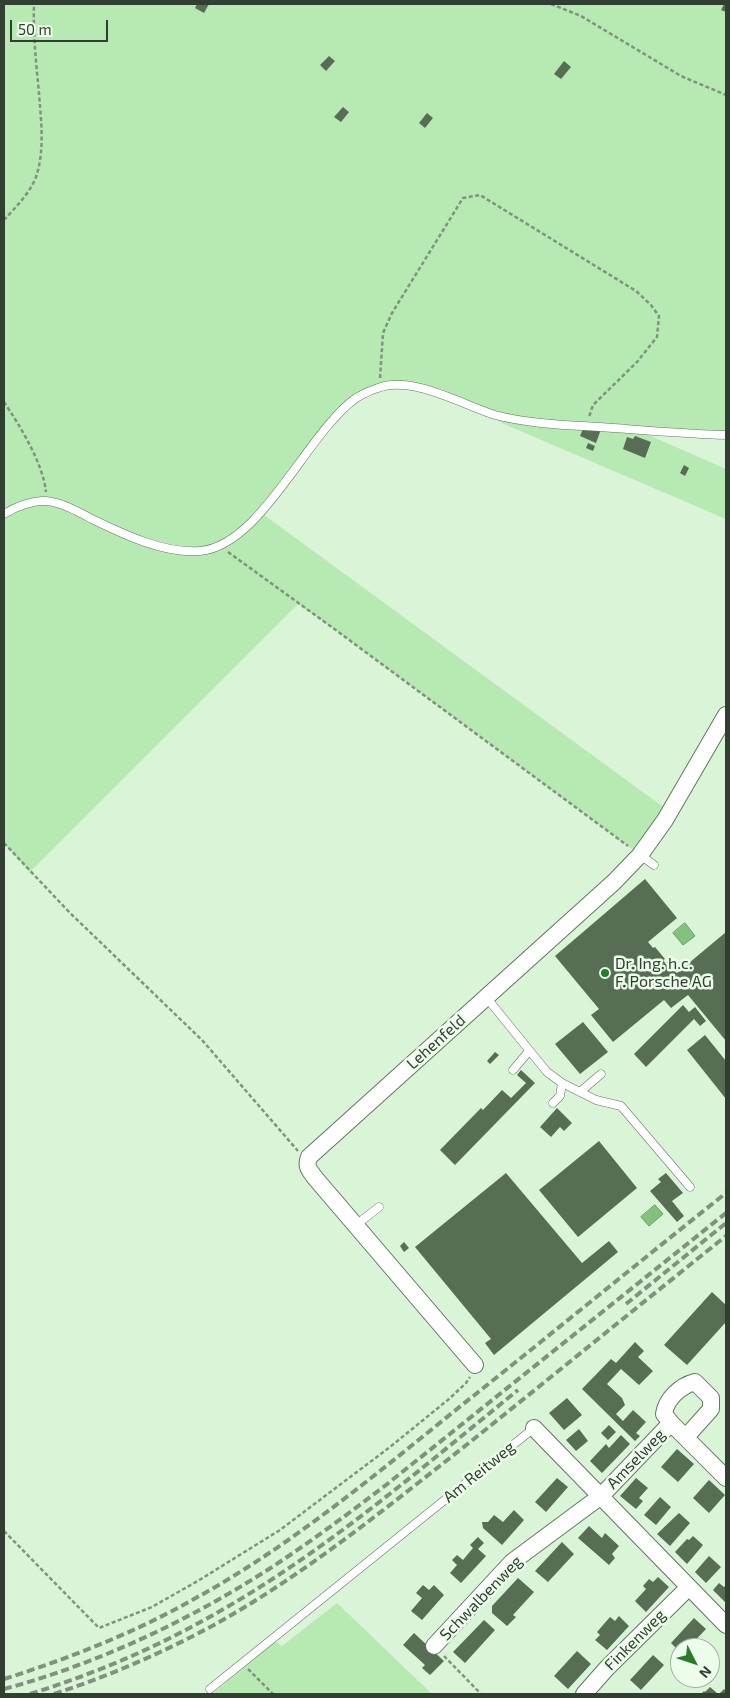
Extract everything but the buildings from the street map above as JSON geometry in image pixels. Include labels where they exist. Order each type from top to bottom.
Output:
[{"type":"street","name":"Lehenfeld","points":[[307,1163],[309,1157],[614,882],[640,856],[665,820],[726,715]]},
{"type":"street","points":[[307,1163],[308,1169],[316,1179],[475,1364]]},
{"type":"street","name":"Amselweg","points":[[686,1436],[711,1409],[711,1398],[695,1382],[684,1385],[665,1405],[664,1414],[726,1478]]},
{"type":"street","name":"Amselweg","points":[[601,1496],[671,1423]]},
{"type":"street","name":"Am Reitweg","points":[[534,1428],[726,1625]]},
{"type":"street","name":"Schwalbenweg","points":[[434,1646],[512,1562],[601,1496]]},
{"type":"street","name":"Finkenweg","points":[[584,1694],[607,1668],[688,1588]]},
{"type":"lane","points":[[4,514],[28,504],[46,501],[78,512],[122,534],[146,543],[170,549],[199,552],[220,547],[242,532],[336,416],[357,398],[380,387],[398,385],[416,387],[475,409],[522,420],[726,435]]},
{"type":"lane","points":[[640,856],[654,865]]},
{"type":"lane","points":[[486,997],[547,1072],[562,1083],[596,1100],[621,1106],[690,1187]]},
{"type":"lane","points":[[513,1070],[529,1051]]},
{"type":"lane","points":[[580,1092],[600,1074]]},
{"type":"lane","points":[[553,1103],[560,1096],[562,1083]]},
{"type":"lane","points":[[356,1225],[379,1207]]},
{"type":"lane","name":"Am Reitweg","points":[[210,1689],[241,1662],[534,1428]]},
{"type":"path","points":[[4,220],[21,202],[35,179],[41,158],[42,128],[33,29],[34,4]]},
{"type":"path","points":[[551,4],[581,16],[681,76],[726,96]]},
{"type":"path","points":[[380,387],[383,333],[392,313],[463,198],[480,195],[636,291],[651,305],[659,316],[657,337],[637,362],[593,406],[589,415],[590,426]]},
{"type":"path","points":[[4,402],[37,462],[44,480],[46,501]]},
{"type":"path","points":[[220,547],[333,628],[640,856]]},
{"type":"path","points":[[4,843],[70,913],[202,1040],[307,1163]]},
{"type":"path","points":[[4,1531],[98,1628],[152,1606],[201,1579],[280,1530],[353,1476],[449,1399],[466,1383],[475,1364]]},
{"type":"path","points":[[434,1646],[481,1694]]},
{"type":"path","points":[[241,1662],[272,1694]]},
{"type":"shaded area","points":[[4,4],[726,4],[726,435],[637,430],[726,469],[726,519],[497,421],[555,425],[522,420],[436,393],[398,385],[357,398],[336,416],[260,512],[670,812],[640,855],[298,604],[30,872],[4,843]]},
{"type":"shaded area","points":[[685,923],[695,936],[683,945],[673,933]]},
{"type":"shaded area","points":[[655,1205],[663,1214],[649,1226],[641,1217]]},
{"type":"shaded area","points":[[337,1603],[432,1694],[213,1694],[275,1641],[282,1646]]},
{"type":"railway","points":[[4,1679],[125,1634],[194,1599],[265,1556],[365,1483],[726,1193]]},
{"type":"railway","points":[[4,1689],[73,1667],[141,1639],[206,1606],[269,1569],[386,1485],[726,1213]]},
{"type":"railway","points":[[626,1304],[726,1223]]},
{"type":"railway","points":[[54,1694],[155,1655],[212,1626],[277,1587],[340,1543],[460,1450],[726,1236]]},
{"type":"railway","points":[[30,1694],[75,1679],[141,1652],[246,1596],[366,1512],[518,1390]]},
{"type":"place","name":"Dr. Ing. h.c. F. Porsche AG","points":[[605,973]]}]
